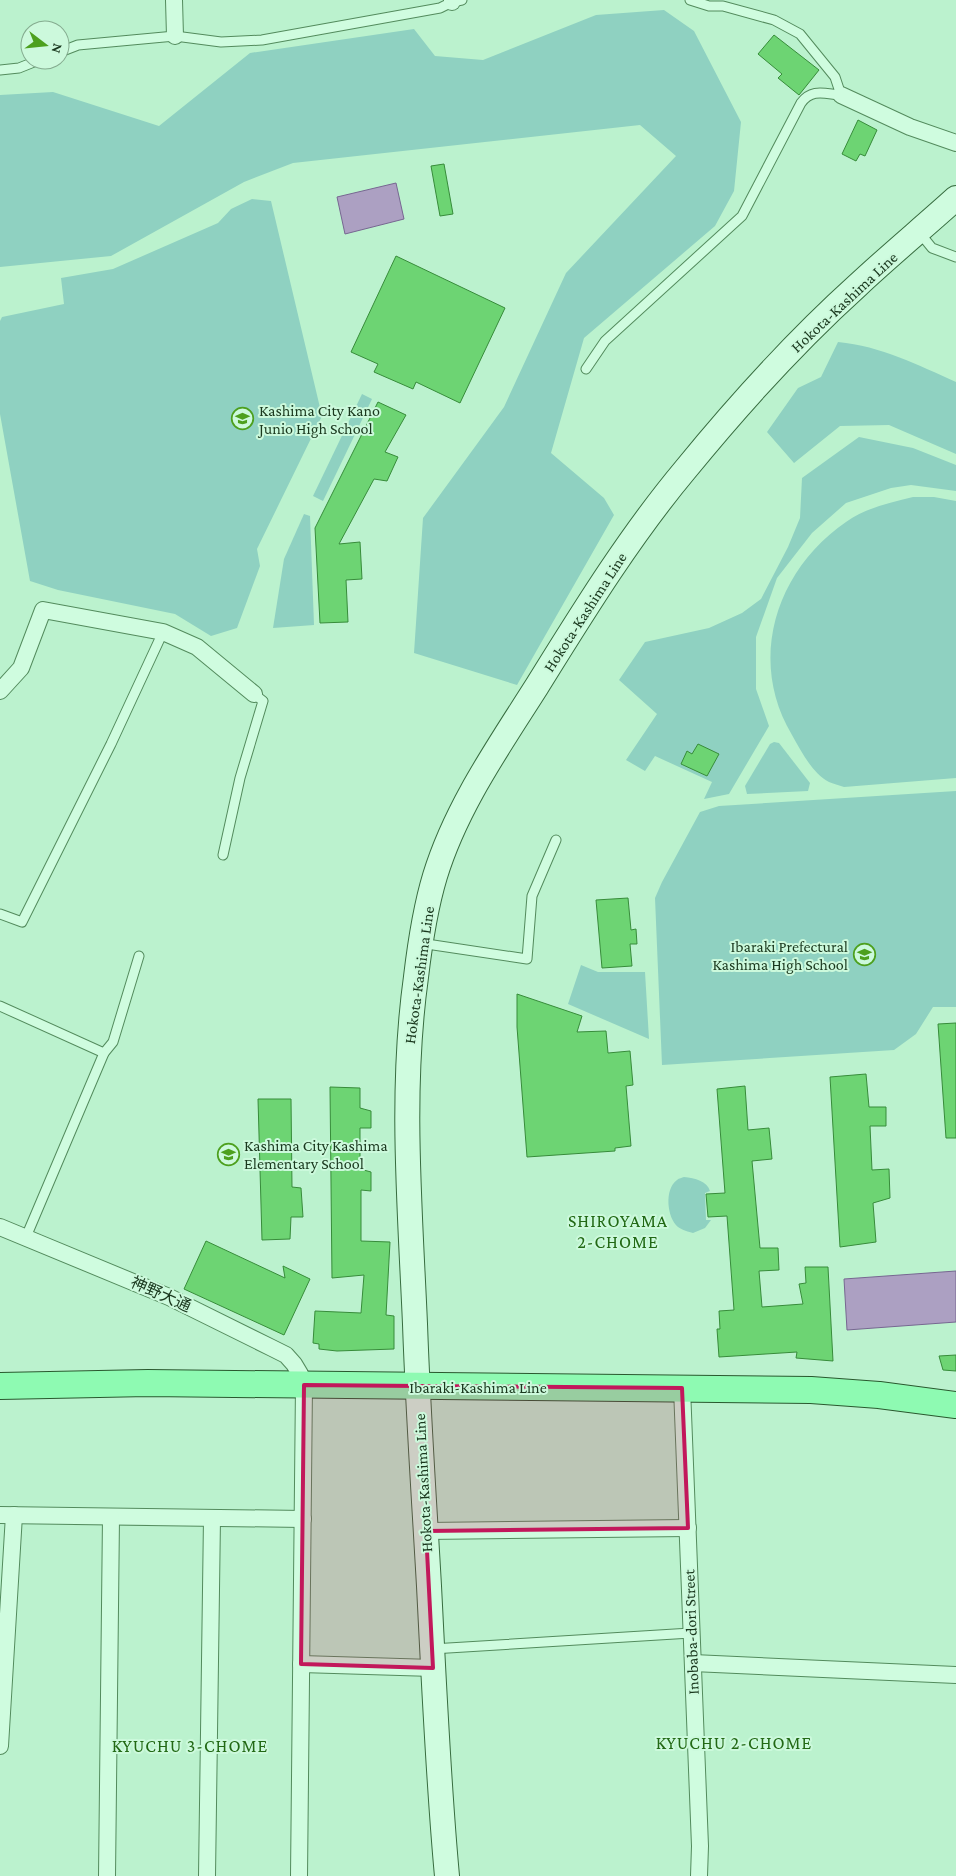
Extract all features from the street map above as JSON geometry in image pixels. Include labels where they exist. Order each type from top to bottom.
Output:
[{"type":"main road","name":"Hokota-Kashima Line","points":[[447,1876],[440,1799],[417,1386],[407,1130],[408,1065],[412,1006],[420,943],[436,874],[448,842],[474,789],[582,615],[638,532],[683,472],[792,350],[856,286],[956,198]]},
{"type":"main road","name":"Ibaraki-Kashima Line","points":[[0,1386],[148,1383],[682,1388],[880,1394],[956,1405]]},
{"type":"street","points":[[174,0],[175,36]]},
{"type":"street","points":[[841,96],[910,127],[956,143]]},
{"type":"street","points":[[0,691],[21,668],[43,610],[163,632],[197,647],[254,694]]},
{"type":"street","name":"神野大通","points":[[0,1226],[169,1297],[279,1351],[286,1355],[294,1364],[304,1385]]},
{"type":"street","points":[[299,1876],[304,1385]]},
{"type":"street","name":"Inobaba-dori Street","points":[[682,1388],[700,1846],[698,1876]]},
{"type":"street","points":[[0,1746],[7,1515],[303,1519]]},
{"type":"street","points":[[107,1876],[111,1517]]},
{"type":"street","points":[[207,1876],[212,1518]]},
{"type":"street","points":[[426,1531],[688,1528]]},
{"type":"street","points":[[301,1664],[433,1659]]},
{"type":"street","points":[[693,1664],[956,1675]]},
{"type":"lane","points":[[586,369],[604,340],[742,216],[806,96],[814,93],[841,96],[835,76],[800,34],[774,20],[723,3],[709,6],[690,0]]},
{"type":"lane","points":[[70,48],[78,45],[175,36],[221,42],[262,40],[440,8],[455,1]]},
{"type":"lane","points":[[0,70],[20,68]]},
{"type":"lane","points":[[919,232],[932,248],[956,257]]},
{"type":"lane","points":[[0,914],[22,922],[111,744],[163,632]]},
{"type":"lane","points":[[223,854],[240,778],[263,701],[254,694]]},
{"type":"lane","points":[[420,943],[527,959],[532,896],[556,840]]},
{"type":"lane","points":[[26,1237],[104,1053],[113,1042],[139,956]]},
{"type":"lane","points":[[0,1006],[104,1053]]},
{"type":"lane","points":[[433,1659],[691,1633]]},
{"type":"highlighted area","points":[[304,1385],[682,1388],[688,1528],[426,1531],[433,1668],[301,1664]]},
{"type":"shaded area","points":[[664,10],[694,31],[741,122],[734,191],[715,226],[584,338],[551,453],[604,498],[614,515],[517,685],[414,653],[423,518],[504,407],[566,273],[676,156],[640,125],[293,163],[244,182],[111,256],[0,267],[0,95],[53,92],[159,126],[250,53],[414,29],[435,56],[483,60],[596,15]]},
{"type":"shaded area","points":[[396,183],[404,219],[345,234],[337,197]]},
{"type":"shaded area","points":[[252,199],[271,201],[322,416],[257,549],[260,566],[237,628],[211,636],[175,614],[58,590],[30,581],[0,414],[0,321],[2,317],[64,304],[61,278],[113,269],[218,223],[231,209]]},
{"type":"shaded area","points":[[838,342],[884,352],[956,382],[956,454],[889,425],[840,426],[794,463],[767,432],[798,388],[821,377]]},
{"type":"shaded area","points":[[362,394],[372,399],[323,501],[313,496]]},
{"type":"shaded area","points":[[859,437],[913,448],[956,465],[956,491],[911,485],[891,488],[846,503],[812,533],[777,578],[756,637],[756,689],[769,726],[729,794],[704,799],[712,782],[655,756],[645,771],[626,760],[657,714],[619,680],[645,642],[709,628],[742,613],[761,599],[788,547],[800,518],[802,478]]},
{"type":"shaded area","points":[[913,497],[934,497],[956,501],[956,778],[844,787],[829,782],[812,767],[792,735],[779,706],[772,677],[771,647],[776,618],[786,591],[802,565],[822,542],[846,522],[861,513],[878,506]]},
{"type":"shaded area","points":[[304,514],[310,516],[314,625],[273,628],[284,559]]},
{"type":"shaded area","points":[[774,742],[779,743],[810,783],[808,791],[747,794],[745,786],[770,744]]},
{"type":"shaded area","points":[[956,791],[956,1007],[933,1007],[916,1034],[894,1050],[662,1065],[655,898],[700,812],[719,806]]},
{"type":"shaded area","points":[[581,965],[598,972],[645,972],[649,1039],[568,1004]]},
{"type":"shaded area","points":[[684,1177],[700,1181],[710,1191],[705,1193],[706,1220],[711,1220],[705,1228],[693,1233],[678,1227],[674,1223],[669,1211],[670,1190],[677,1180]]},
{"type":"shaded area","points":[[956,1271],[956,1322],[847,1330],[844,1279]]},
{"type":"building","points":[[774,35],[819,70],[799,95],[778,78],[782,74],[758,54]]},
{"type":"building","points":[[858,120],[877,130],[865,156],[860,154],[856,161],[842,154]]},
{"type":"building","points":[[444,164],[453,214],[440,216],[431,166]]},
{"type":"building","points":[[396,256],[505,308],[460,403],[416,382],[413,389],[374,372],[378,364],[351,352]]},
{"type":"building","points":[[378,402],[406,415],[385,452],[398,457],[387,481],[374,479],[339,544],[360,542],[362,579],[346,580],[348,622],[320,623],[315,528]]},
{"type":"building","points":[[698,744],[719,754],[707,776],[681,764],[687,751],[692,754]]},
{"type":"building","points":[[628,898],[631,930],[636,929],[637,944],[630,944],[632,966],[602,968],[596,900]]},
{"type":"building","points":[[517,994],[582,1016],[577,1032],[606,1031],[608,1053],[630,1051],[633,1085],[626,1086],[631,1146],[615,1148],[615,1151],[527,1157],[517,1027]]},
{"type":"building","points":[[956,1023],[956,1138],[946,1138],[938,1024]]},
{"type":"building","points":[[866,1074],[869,1107],[886,1107],[886,1126],[870,1126],[872,1170],[889,1169],[890,1198],[873,1203],[876,1242],[840,1247],[830,1077]]},
{"type":"building","points":[[745,1086],[748,1130],[769,1128],[772,1159],[752,1161],[760,1248],[778,1248],[779,1270],[759,1271],[762,1307],[803,1304],[799,1284],[806,1283],[805,1267],[828,1267],[833,1361],[796,1358],[797,1352],[719,1357],[717,1329],[720,1329],[719,1311],[734,1310],[727,1216],[708,1217],[706,1194],[725,1193],[717,1089]]},
{"type":"building","points":[[330,1087],[360,1088],[360,1108],[371,1111],[371,1128],[360,1128],[360,1169],[371,1172],[371,1191],[361,1190],[361,1241],[390,1242],[386,1315],[394,1316],[394,1349],[337,1351],[319,1349],[319,1344],[313,1343],[315,1311],[361,1313],[364,1275],[332,1278]]},
{"type":"building","points":[[258,1099],[291,1099],[292,1187],[301,1188],[303,1217],[291,1217],[290,1239],[262,1240]]},
{"type":"building","points":[[206,1241],[285,1278],[283,1266],[310,1279],[284,1335],[184,1289]]},
{"type":"building","points":[[956,1355],[956,1371],[943,1370],[939,1356]]},
{"type":"place","name":"Kashima City Kano Junio High School","points":[[243,419]]},
{"type":"place","name":"Ibaraki Prefectural Kashima High School","points":[[864,955]]},
{"type":"place","name":"Kashima City Kashima Elementary School","points":[[228,1154]]},
{"type":"district","name":"SHIROYAMA 2-CHOME","points":[[618,1231]]},
{"type":"district","name":"KYUCHU 2-CHOME","points":[[734,1743]]},
{"type":"district","name":"KYUCHU 3-CHOME","points":[[190,1746]]}]
